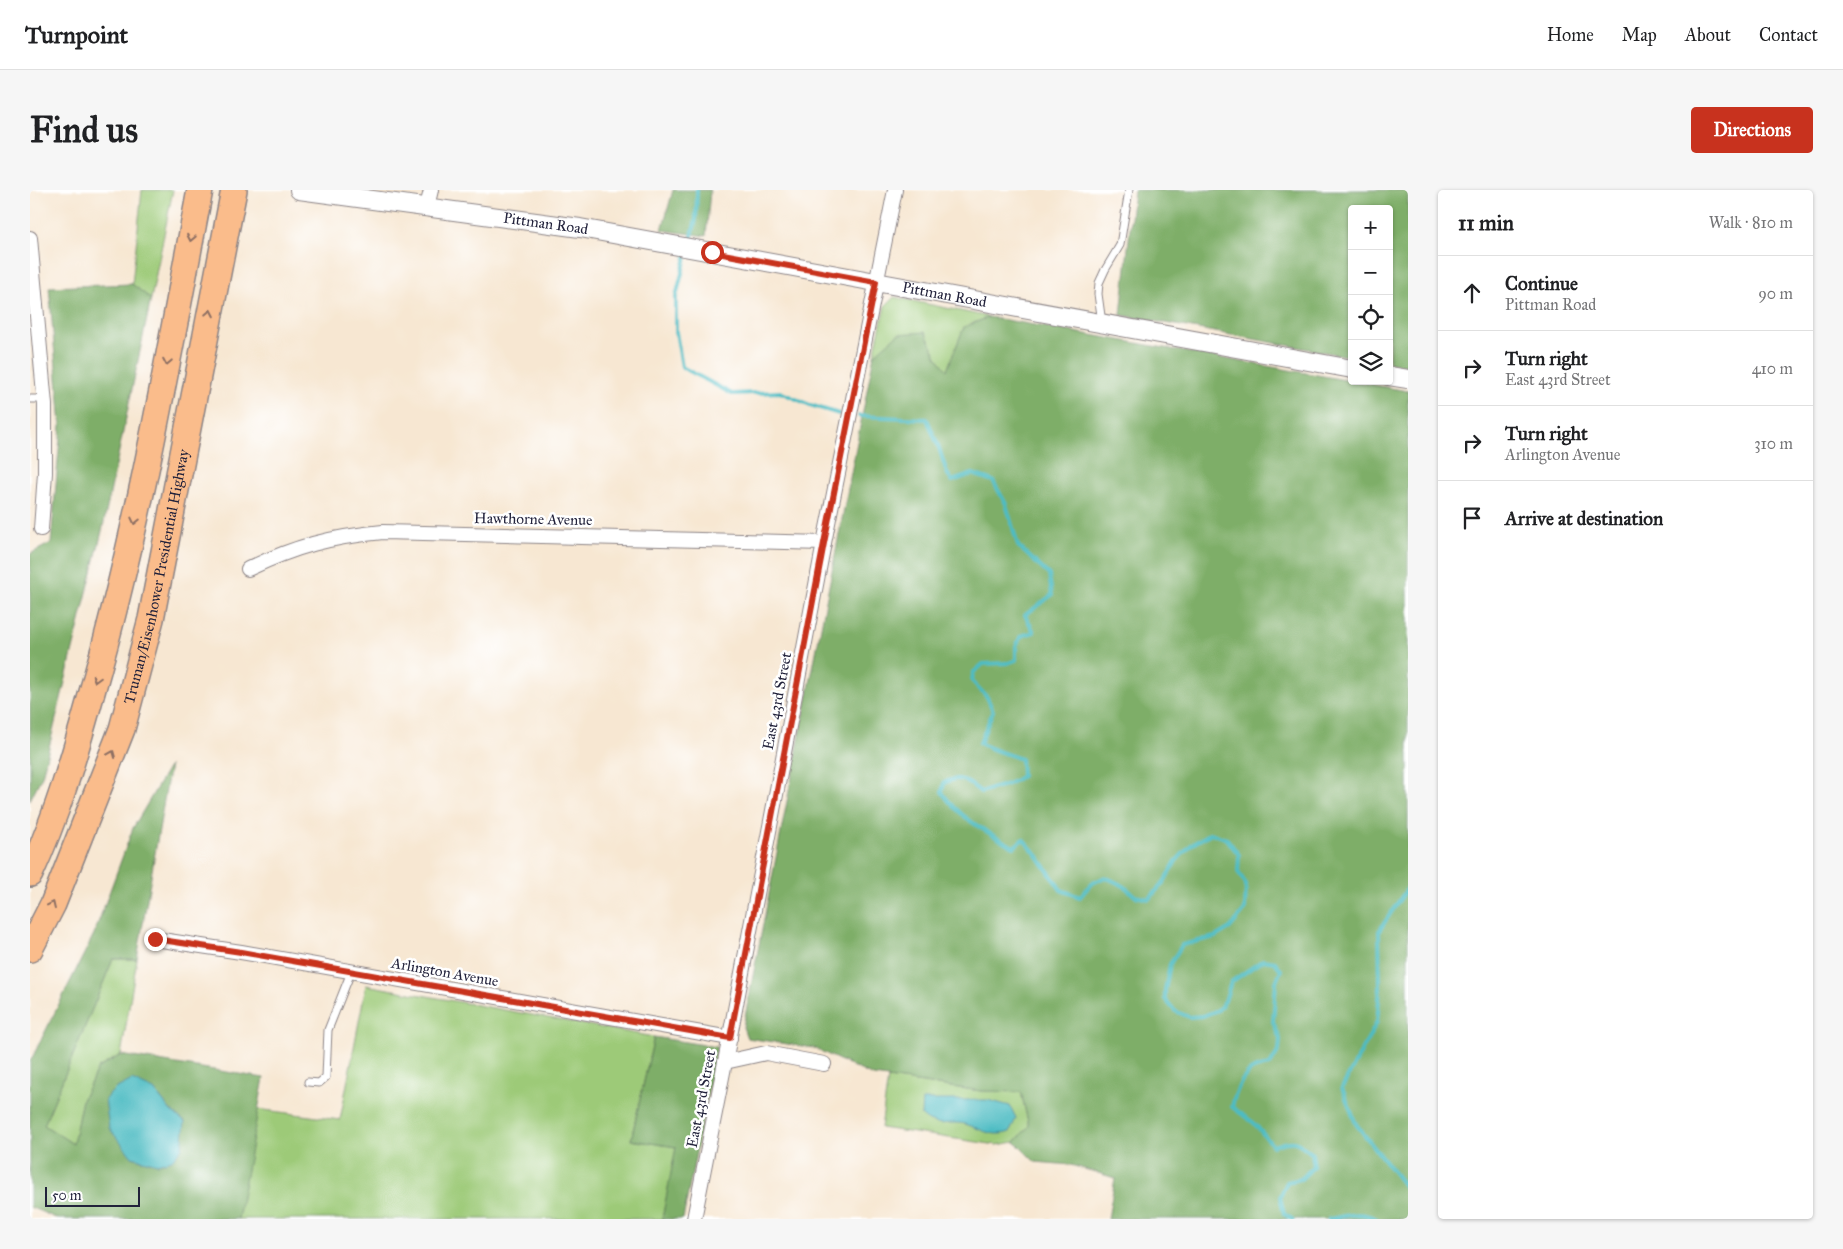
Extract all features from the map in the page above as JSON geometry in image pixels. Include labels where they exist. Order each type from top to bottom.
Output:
[{"type":"highway","name":"Truman/Eisenhower Presidential Highway","points":[[30,874],[41,850],[77,745],[106,644],[142,491],[200,190]]},
{"type":"highway","name":"Truman/Eisenhower Presidential Highway","points":[[30,949],[53,904],[122,729],[150,619],[234,190]]},
{"type":"street","name":"Pittman Road","points":[[299,190],[429,198],[580,228],[1348,368]]},
{"type":"street","name":"East 43rd Street","points":[[694,1219],[726,1062],[824,543],[895,190]]},
{"type":"street","points":[[30,238],[37,399],[45,473],[41,529]]},
{"type":"street","points":[[1393,377],[1408,379]]},
{"type":"street","name":"Hawthorne Avenue","points":[[248,569],[278,555],[314,542],[383,532],[824,543]]},
{"type":"street","name":"Arlington Avenue","points":[[155,939],[730,1038]]},
{"type":"street","points":[[726,1062],[766,1053],[824,1064]]},
{"type":"lane","points":[[1102,324],[1098,294],[1099,283],[1120,245],[1129,190]]},
{"type":"lane","points":[[308,1082],[319,1083],[326,1076],[328,1030],[351,972]]},
{"type":"green space","points":[[142,190],[173,190],[151,299],[132,284]]},
{"type":"green space","points":[[673,190],[710,190],[706,236],[662,230]]},
{"type":"green space","points":[[1134,190],[1408,190],[1408,366],[1393,364],[1393,205],[1348,205],[1348,356],[1121,315]]},
{"type":"green space","points":[[132,284],[151,299],[103,527],[42,776],[30,800],[30,554],[51,543],[61,425],[49,287]]},
{"type":"green space","points":[[894,297],[989,317],[964,327],[947,371],[937,357],[925,332],[874,355],[885,306]]},
{"type":"green space","points":[[989,317],[1348,380],[1348,385],[1374,385],[1408,391],[1408,1219],[1108,1219],[1115,1178],[1071,1165],[1035,1162],[1015,1142],[1029,1126],[1021,1092],[981,1091],[873,1076],[814,1048],[747,1038],[743,1027],[874,355],[898,334],[925,332],[937,357],[947,370],[964,327]]},
{"type":"green space","points":[[170,765],[137,959],[113,959],[44,1125],[73,1144],[82,1100],[98,1068],[121,1055],[264,1078],[238,1219],[58,1219],[30,1207],[30,1062],[94,934],[133,828]],"holes":[[[154,1090],[171,1111],[185,1122],[172,1160],[157,1164],[132,1157]]]},
{"type":"green space","points":[[113,959],[137,959],[121,1055],[98,1068],[82,1100],[73,1144],[44,1125]]},
{"type":"green space","points":[[366,985],[654,1037],[631,1140],[677,1147],[662,1219],[238,1219],[257,1109],[340,1120]]},
{"type":"green space","points":[[654,1037],[717,1047],[683,1219],[662,1219],[676,1147],[631,1140]]},
{"type":"green space","points":[[888,1078],[981,1091],[1021,1091],[1029,1126],[1015,1142],[997,1145],[881,1128]]},
{"type":"water","points":[[132,1080],[154,1090],[171,1111],[185,1122],[182,1148],[172,1160],[157,1164],[132,1157],[109,1128],[105,1099],[115,1089]]},
{"type":"water","points":[[922,1100],[988,1100],[1010,1106],[1016,1118],[1010,1132],[1003,1134],[987,1132],[959,1123],[937,1123],[926,1120],[921,1115]]},
{"type":"waterway","points":[[690,244],[696,219],[697,190]]},
{"type":"waterway","points":[[687,253],[676,297],[676,332],[682,367],[732,394],[780,392],[810,405],[839,414]]},
{"type":"waterway","points":[[859,416],[927,419],[947,473],[952,481],[973,474],[993,481],[1006,504],[1018,546],[1049,575],[1052,595],[1025,615],[1034,632],[1021,636],[1016,646],[1016,660],[1008,663],[983,664],[973,673],[972,681],[987,697],[993,711],[980,743],[1021,759],[1022,776],[1007,784],[981,792],[964,780],[950,780],[944,783],[942,792],[949,801],[974,824],[1014,847],[1023,839],[1037,855],[1061,890],[1080,897],[1091,884],[1105,877],[1124,886],[1135,896],[1149,899],[1164,882],[1176,861],[1191,845],[1211,833],[1227,839],[1239,855],[1238,872],[1246,884],[1245,910],[1230,928],[1215,937],[1182,945],[1170,964],[1165,999],[1175,1011],[1189,1017],[1203,1016],[1218,1010],[1225,1001],[1231,982],[1263,960],[1275,962],[1281,970],[1276,982],[1273,1022],[1280,1039],[1279,1050],[1270,1065],[1254,1069],[1242,1080],[1232,1107],[1254,1123],[1273,1146],[1286,1142],[1295,1142],[1312,1154],[1314,1166],[1301,1179],[1287,1182],[1280,1197],[1284,1214],[1292,1219]]},
{"type":"waterway","points":[[1408,887],[1379,931],[1380,988],[1377,1022],[1342,1088],[1356,1124],[1408,1191]]},
{"type":"waterway","points":[[1329,1219],[1359,1214],[1377,1219]]},
{"type":"route","points":[[155,939],[241,952],[730,1038],[824,543],[876,282],[712,252]]}]
